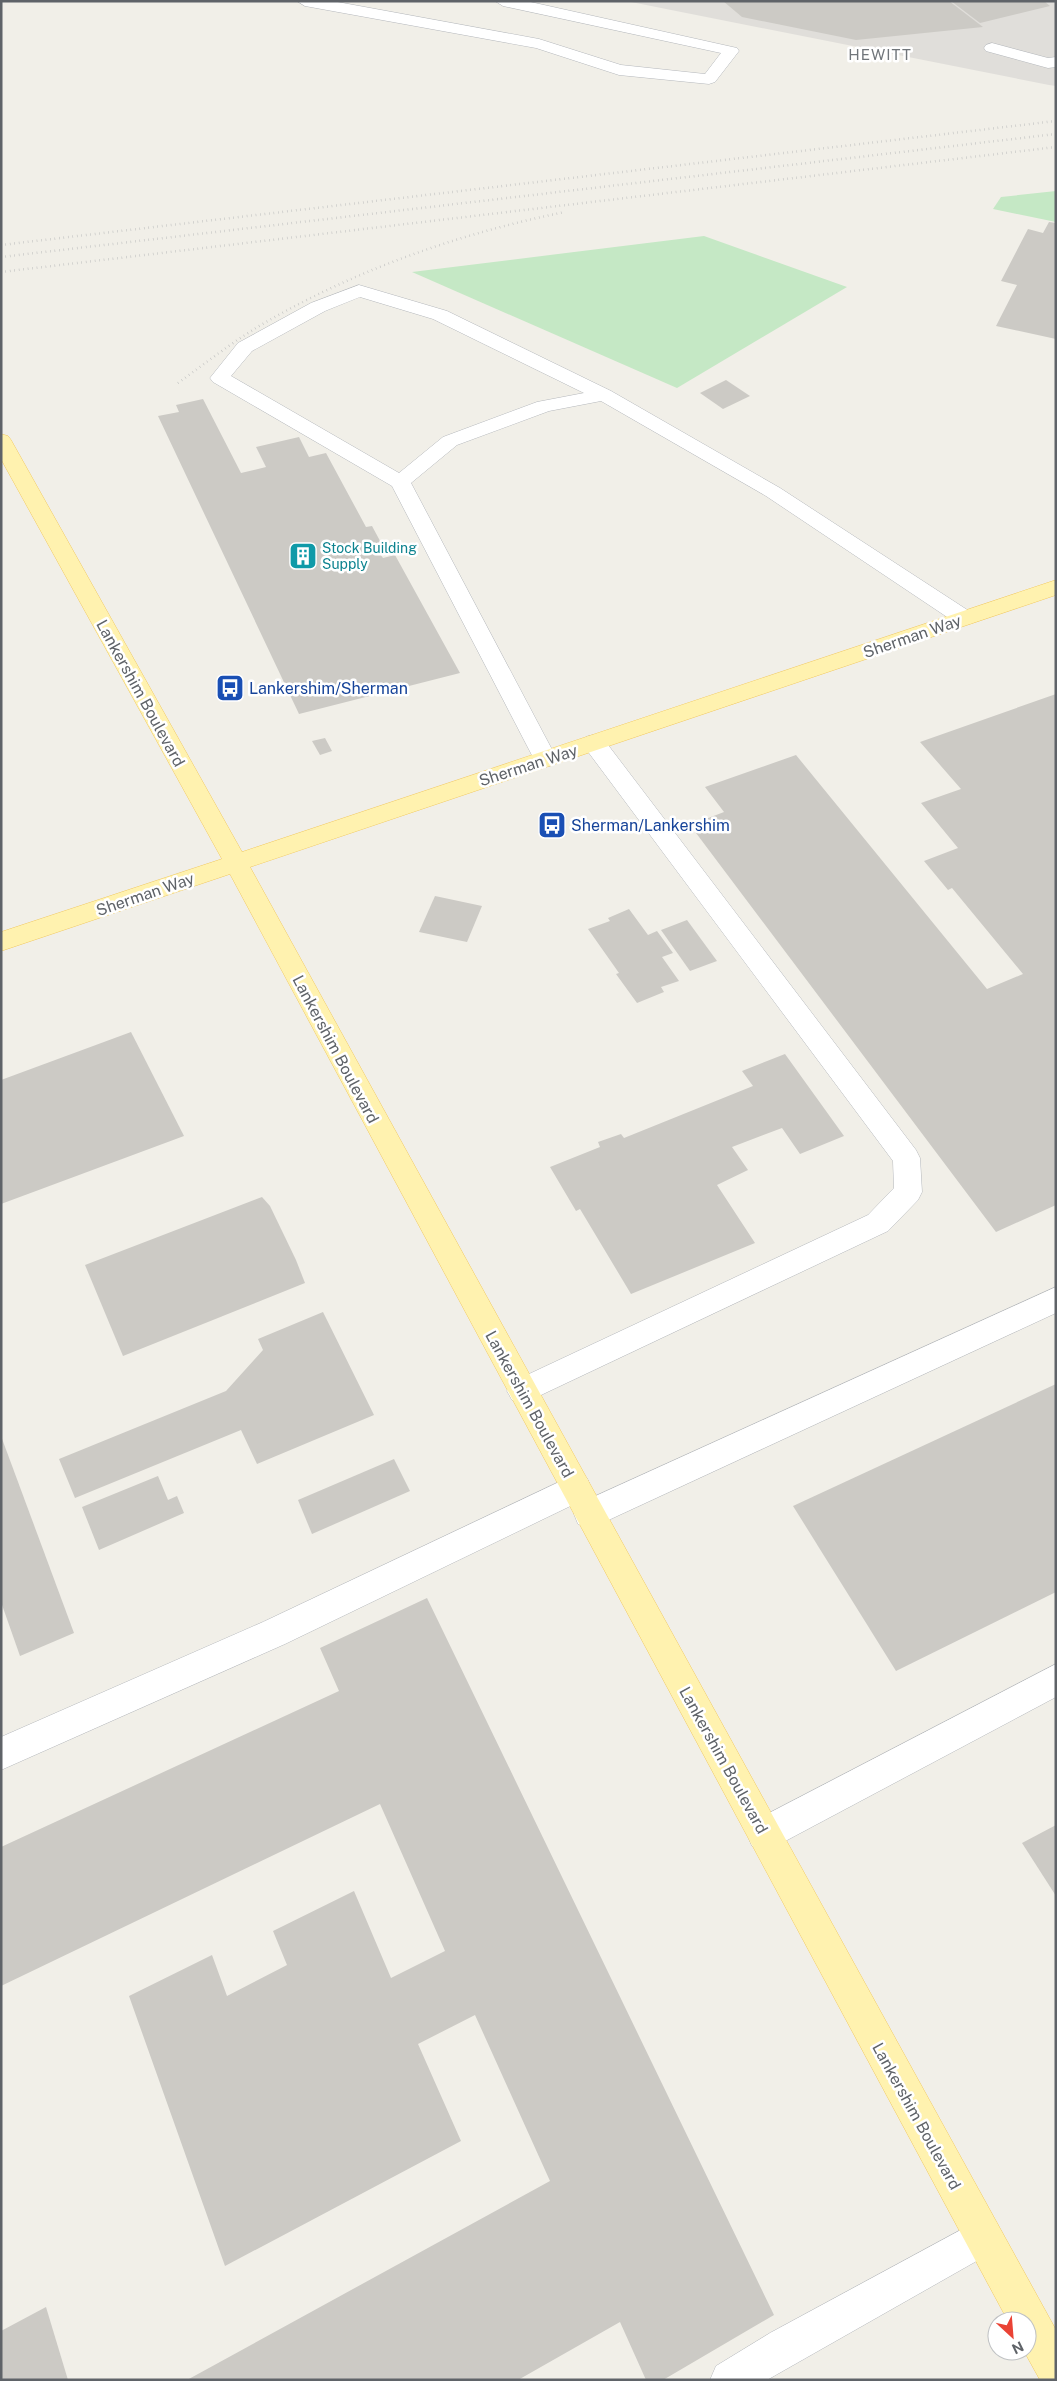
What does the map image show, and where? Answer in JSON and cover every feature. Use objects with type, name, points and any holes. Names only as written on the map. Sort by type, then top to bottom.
[{"type":"main road","name":"Lankershim Boulevard","points":[[1,440],[236,863],[1056,2370]]},
{"type":"main road","name":"Sherman Way","points":[[1,942],[1056,587]]},
{"type":"lane","points":[[305,1],[539,44],[619,70],[709,79],[730,51],[669,36],[503,1]]},
{"type":"lane","points":[[992,48],[1048,63],[1056,62]]},
{"type":"lane","points":[[545,759],[400,482],[220,378],[245,347],[318,307],[359,291],[440,315],[604,395],[772,492],[964,618]]},
{"type":"lane","points":[[400,482],[450,441],[544,406],[604,395]]},
{"type":"lane","points":[[522,1391],[878,1223],[908,1192],[906,1158],[594,743]]},
{"type":"lane","points":[[1,1754],[274,1633],[1056,1299]]},
{"type":"lane","points":[[764,1834],[1056,1680]]},
{"type":"lane","points":[[730,2380],[784,2347],[983,2237]]},
{"type":"shaded area","points":[[626,1],[1056,1],[1056,86],[1049,85]]},
{"type":"green space","points":[[1056,191],[1056,222],[993,209],[1001,197]]},
{"type":"green space","points":[[704,236],[847,287],[677,388],[412,272]]},
{"type":"building","points":[[723,1],[949,1],[983,27],[856,40],[742,17]]},
{"type":"building","points":[[951,1],[1044,1],[1050,6],[980,23]]},
{"type":"building","points":[[1049,222],[1056,223],[1056,339],[996,326],[1017,285],[1001,281],[1028,229],[1043,233]]},
{"type":"building","points":[[726,380],[750,396],[723,409],[700,393]]},
{"type":"building","name":"Stock Building Supply","points":[[203,399],[241,473],[266,467],[256,447],[299,437],[309,457],[326,453],[366,527],[372,526],[386,552],[380,554],[383,558],[395,555],[460,673],[299,714],[158,416],[179,412],[176,405]]},
{"type":"building","points":[[1056,694],[1056,1205],[996,1232],[690,825],[724,812],[705,787],[796,755],[987,989],[1023,974],[952,888],[948,890],[924,861],[958,848],[921,803],[961,789],[920,742]]},
{"type":"building","points":[[325,738],[332,751],[320,755],[312,741]]},
{"type":"building","points":[[435,896],[482,906],[467,942],[419,932]]},
{"type":"building","points":[[629,909],[648,935],[657,931],[673,953],[662,957],[679,981],[661,987],[664,992],[637,1003],[616,974],[619,973],[588,929],[610,921],[608,918]]},
{"type":"building","points":[[687,920],[717,961],[690,971],[661,930]]},
{"type":"building","points":[[131,1032],[184,1136],[1,1204],[1,1080]]},
{"type":"building","points":[[785,1054],[844,1136],[800,1154],[782,1128],[732,1147],[748,1170],[717,1185],[755,1243],[631,1294],[580,1209],[576,1211],[550,1167],[600,1147],[598,1142],[621,1134],[624,1138],[753,1086],[742,1071]]},
{"type":"building","points":[[262,1197],[270,1206],[305,1283],[123,1356],[85,1265]]},
{"type":"building","points":[[323,1312],[374,1415],[257,1464],[241,1430],[75,1498],[59,1459],[226,1391],[263,1350],[258,1339]]},
{"type":"building","points":[[1056,1384],[1056,1592],[896,1671],[793,1506]]},
{"type":"building","points":[[1,1436],[74,1633],[20,1656],[1,1602]]},
{"type":"building","points":[[394,1459],[410,1491],[312,1534],[298,1500]]},
{"type":"building","points":[[158,1476],[168,1500],[177,1496],[184,1513],[99,1550],[82,1507]]},
{"type":"building","points":[[427,1598],[774,2315],[663,2380],[646,2380],[620,2322],[518,2380],[187,2380],[550,2181],[475,2015],[418,2044],[461,2141],[225,2266],[129,1996],[212,1955],[227,1996],[287,1965],[273,1931],[354,1891],[391,1978],[445,1951],[380,1804],[1,1986],[1,1847],[339,1691],[320,1648]]},
{"type":"building","points":[[1056,1825],[1056,1896],[1022,1843]]},
{"type":"building","points":[[46,2307],[68,2380],[1,2380],[1,2331]]},
{"type":"railway","points":[[1,245],[1056,121]]},
{"type":"railway","points":[[1,257],[1056,134]]},
{"type":"railway","points":[[1,272],[1056,147]]},
{"type":"railway","points":[[178,383],[221,351],[266,322],[337,285],[374,269],[449,242],[565,212]]},
{"type":"place","name":"Stock Building Supply","points":[[303,556]]},
{"type":"place","name":"Lankershim/Sherman","points":[[230,688]]},
{"type":"place","name":"Sherman/Lankershim","points":[[552,825]]},
{"type":"district","name":"HEWITT","points":[[880,55]]}]
